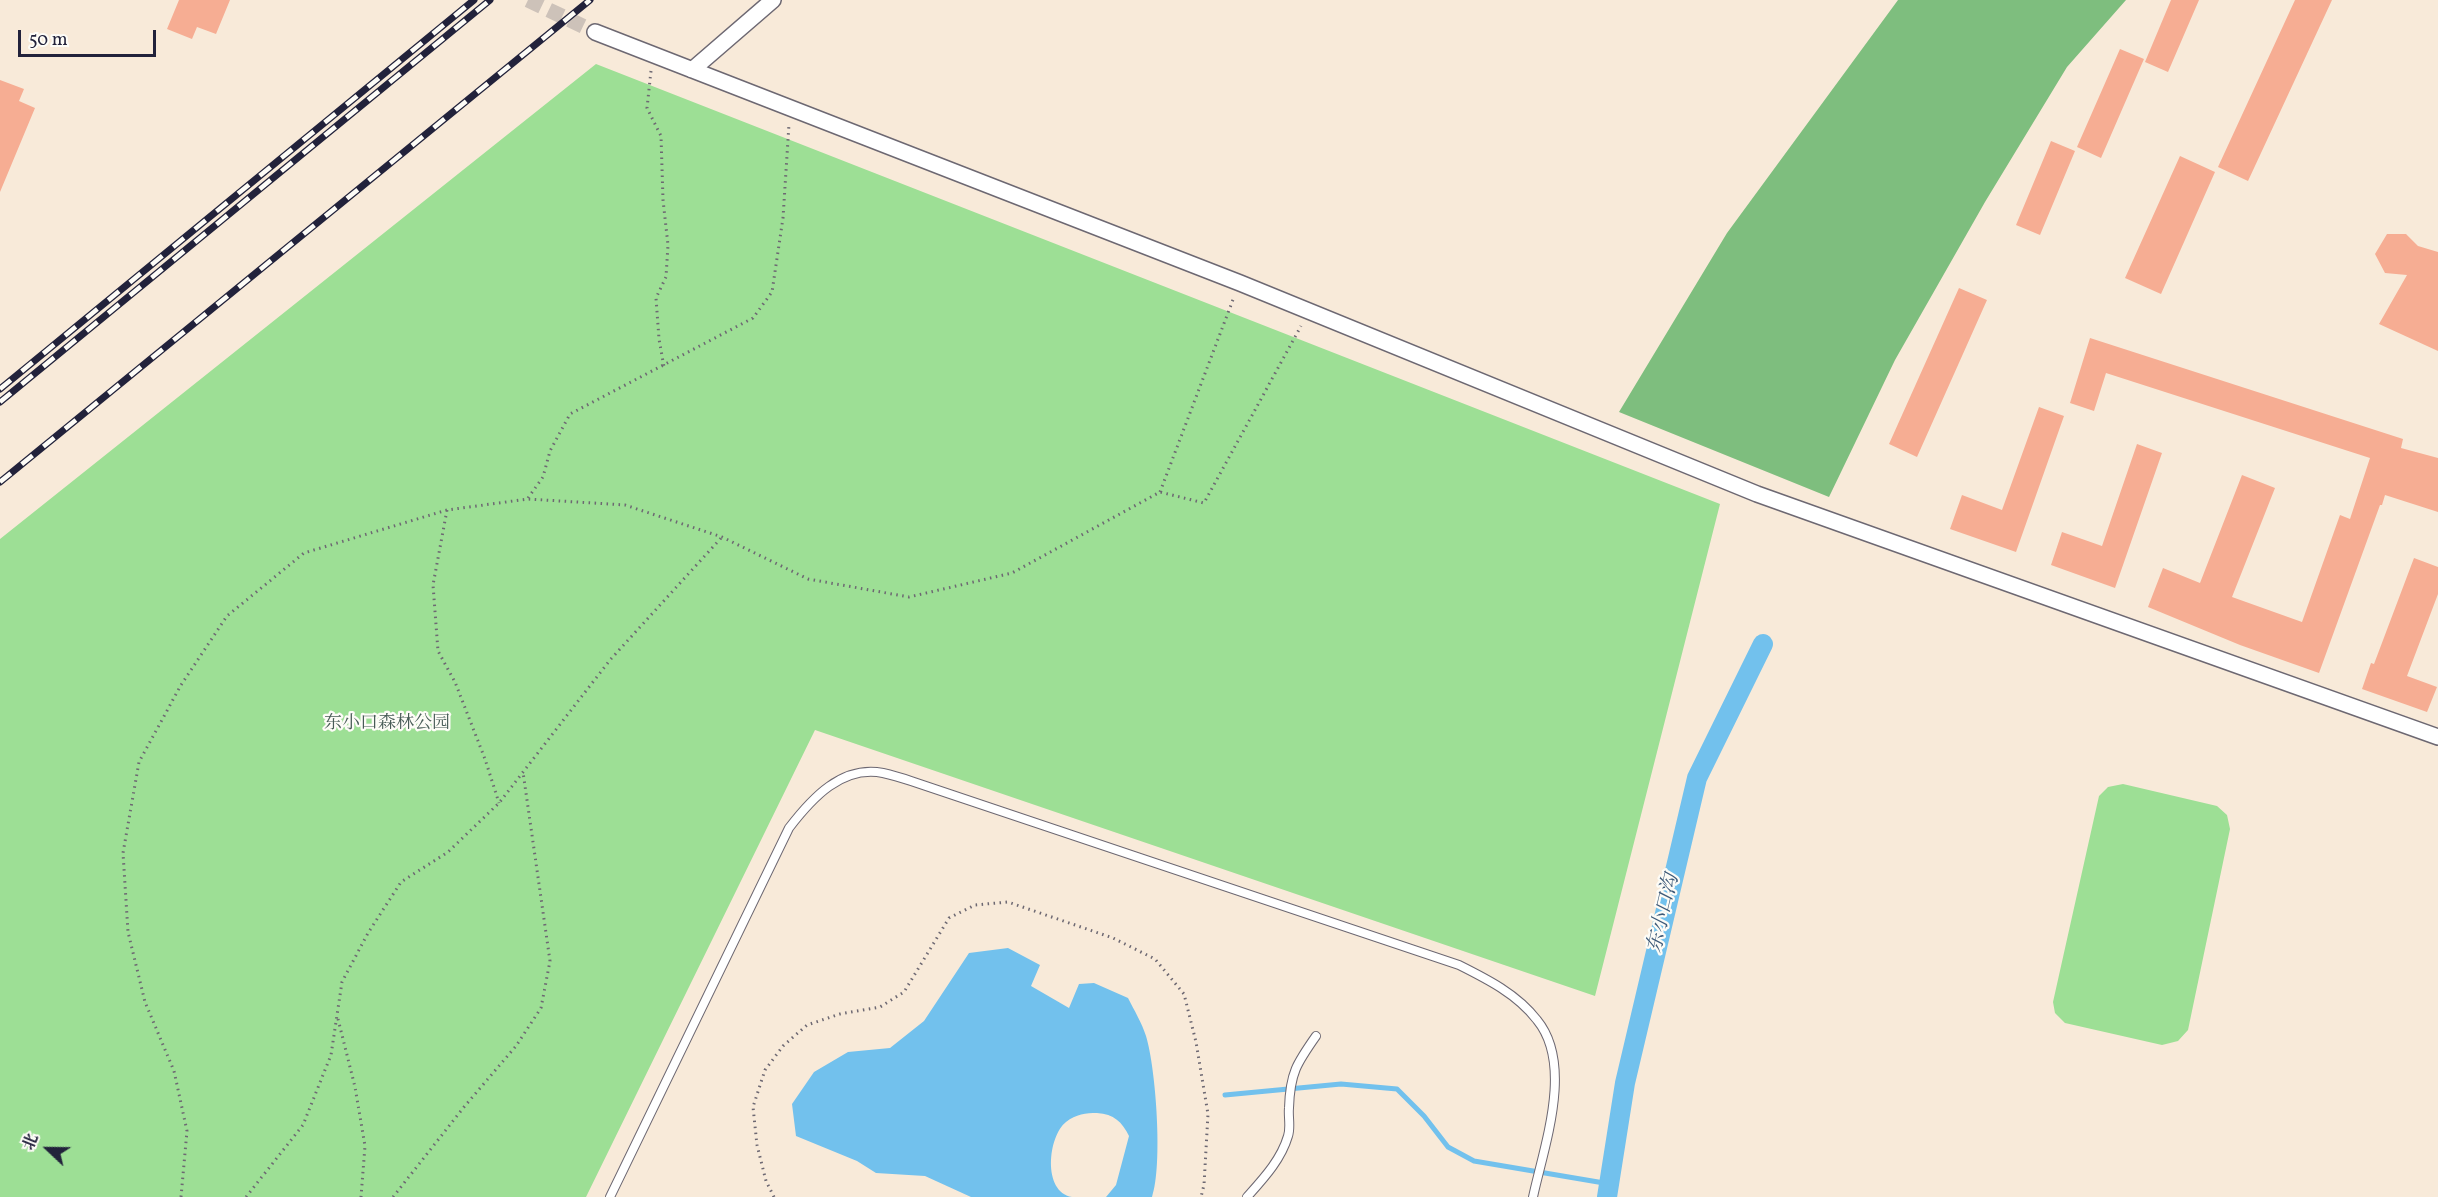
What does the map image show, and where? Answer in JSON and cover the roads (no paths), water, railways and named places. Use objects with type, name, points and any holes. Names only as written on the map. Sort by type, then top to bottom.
[{"type":"street","points":[[692,70],[773,0]]},
{"type":"street","points":[[595,32],[1240,283],[1757,494],[2438,737]]},
{"type":"lane","points":[[610,1197],[789,828],[808,804],[831,784],[856,772],[882,772],[1459,965],[1490,981],[1514,997],[1539,1021],[1552,1050],[1556,1087],[1533,1197]]},
{"type":"lane","points":[[1247,1197],[1265,1177],[1281,1153],[1289,1134],[1290,1082],[1298,1062],[1316,1036]]},
{"type":"water","points":[[1008,948],[1040,965],[1031,986],[1069,1008],[1079,984],[1094,983],[1128,998],[1146,1036],[1153,1071],[1158,1141],[1152,1197],[1106,1197],[1116,1185],[1129,1136],[1117,1120],[1103,1114],[1085,1114],[1074,1117],[1066,1122],[1055,1139],[1051,1163],[1052,1175],[1062,1193],[1072,1197],[971,1197],[925,1176],[876,1173],[857,1161],[796,1136],[792,1104],[814,1072],[848,1052],[890,1048],[924,1021],[969,953]]},
{"type":"waterway","name":"东小口沟","points":[[1607,1197],[1625,1083],[1697,778],[1763,644]]},
{"type":"waterway","points":[[1225,1095],[1341,1084],[1397,1089],[1424,1116],[1448,1147],[1474,1161],[1610,1184]]},
{"type":"tunnel","points":[[528,0],[595,32]]},
{"type":"railway","points":[[0,389],[474,0]]},
{"type":"railway","points":[[0,402],[490,0]]},
{"type":"railway","points":[[0,482],[590,0]]},
{"type":"park label","name":"东小口森林公园","points":[[387,725]]}]
